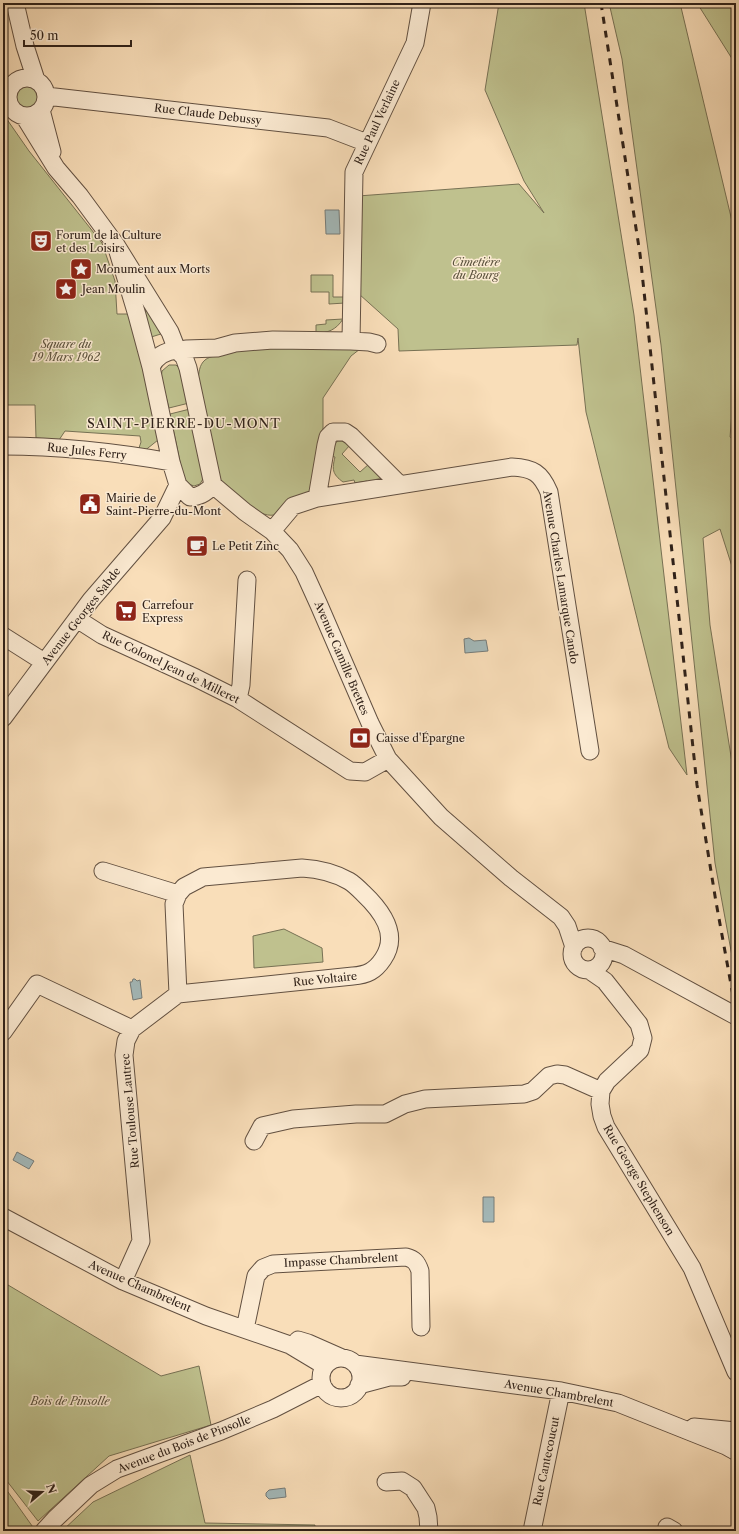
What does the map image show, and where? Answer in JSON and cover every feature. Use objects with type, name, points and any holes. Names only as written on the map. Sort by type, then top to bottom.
[{"type":"street","points":[[15,3],[28,80]]},
{"type":"street","name":"Rue Paul Verlaine","points":[[351,341],[354,172],[415,43],[422,3]]},
{"type":"street","points":[[28,80],[11,87],[6,92],[13,110],[24,116],[56,168],[80,196],[116,245],[170,332],[178,351],[184,357],[188,368],[212,485],[208,491],[195,496],[162,518]]},
{"type":"street","points":[[28,80],[45,89],[44,103],[56,168]]},
{"type":"street","points":[[24,116],[36,114],[44,103]]},
{"type":"street","name":"Rue Claude Debussy","points":[[44,103],[328,128],[367,143]]},
{"type":"street","points":[[116,245],[151,367],[171,462],[178,485],[195,496]]},
{"type":"street","points":[[151,367],[154,360],[170,350],[178,351],[217,348],[235,343],[273,340],[351,341],[377,344]]},
{"type":"street","points":[[188,368],[202,356],[217,348]]},
{"type":"street","points":[[317,498],[326,445],[328,437],[333,432],[345,432],[351,436],[400,485]]},
{"type":"street","name":"Rue Jules Ferry","points":[[3,446],[48,446],[171,462]]},
{"type":"street","name":"Avenue Charles Lamarque Cando","points":[[272,531],[293,506],[317,498],[512,467],[525,468],[538,474],[545,482],[549,492],[590,751]]},
{"type":"street","points":[[162,518],[178,485]]},
{"type":"street","name":"Avenue Camille Brettes","points":[[212,485],[237,506],[272,531],[290,550],[304,572],[332,633],[370,723],[388,758],[441,817],[511,878],[561,917],[579,943]]},
{"type":"street","name":"Avenue Camille Brettes","points":[[195,496],[237,506]]},
{"type":"street","name":"Avenue Georges Sabde","points":[[3,718],[96,594],[162,518]]},
{"type":"street","points":[[238,699],[241,685],[247,580]]},
{"type":"street","name":"Rue Colonel Jean de Milleret","points":[[77,619],[102,634],[238,699],[350,772],[365,772],[388,758]]},
{"type":"street","points":[[3,636],[44,662]]},
{"type":"street","name":"Rue Voltaire","points":[[178,894],[184,887],[203,877],[302,868],[319,869],[350,881],[378,907],[390,934],[389,948],[384,957],[376,968],[363,975],[178,994]]},
{"type":"street","points":[[3,1032],[37,984],[132,1029],[178,994],[174,904],[178,894],[103,871]]},
{"type":"street","points":[[254,1141],[262,1126],[293,1119],[356,1114],[385,1114],[405,1104],[425,1099],[524,1094],[533,1090],[549,1076],[557,1074],[565,1075],[601,1091],[607,1081],[640,1050],[643,1038],[639,1024],[604,981],[602,959],[593,940],[579,943],[572,956],[576,965],[584,970],[602,959],[624,955],[736,1016]]},
{"type":"street","name":"Rue Toulouse Lautrec","points":[[123,1281],[141,1241],[124,1055],[126,1041],[132,1029]]},
{"type":"street","name":"Rue George Stephenson","points":[[601,1091],[600,1104],[606,1127],[692,1268],[736,1372]]},
{"type":"street","name":"Avenue Chambrelent","points":[[3,1218],[123,1281],[206,1316],[290,1345],[324,1366]]},
{"type":"street","name":"Impasse Chambrelent","points":[[252,1332],[256,1276],[263,1268],[274,1264],[406,1257],[413,1259],[420,1271],[421,1327]]},
{"type":"street","name":"Avenue Chambrelent","points":[[252,1332],[278,1334],[308,1343],[349,1361],[561,1391],[618,1403],[726,1446],[736,1448]]},
{"type":"street","points":[[335,1358],[349,1361],[360,1374],[359,1385],[356,1391],[345,1397],[327,1390],[322,1372],[324,1366],[335,1358]]},
{"type":"street","name":"Avenue Chambrelent","points":[[359,1385],[389,1377],[467,1378]]},
{"type":"street","name":"Avenue du Bois de Pinsolle","points":[[44,1531],[55,1518],[91,1486],[117,1469],[327,1390]]},
{"type":"street","name":"Rue Cantecoucut","points":[[532,1531],[561,1391]]},
{"type":"street","name":"Avenue Chambrelent","points":[[670,1424],[736,1431]]},
{"type":"street","points":[[386,1482],[402,1481],[413,1488],[426,1508],[429,1531]]},
{"type":"green space","name":"Cimetière du Bourg","points":[[499,3],[584,3],[634,315],[687,775],[669,748],[586,412],[578,338],[577,345],[399,351],[398,329],[359,294],[358,196],[519,184],[544,213],[524,181],[485,90]]},
{"type":"green space","points":[[609,3],[680,3],[736,238],[736,364],[730,437],[736,440],[736,579],[720,529],[703,538],[710,625],[734,775],[736,779],[736,978],[715,863],[661,345],[622,59]]},
{"type":"green space","points":[[697,3],[736,3],[736,65]]},
{"type":"green space","points":[[27,84],[36,88],[40,97],[36,106],[27,110],[18,106],[14,97],[18,88]]},
{"type":"green space","name":"Square du 19 Mars 1962","points":[[3,115],[29,151],[102,243],[115,281],[117,314],[132,314],[158,440],[143,452],[138,451],[141,442],[140,436],[65,431],[59,440],[36,438],[35,405],[7,405],[3,341]]},
{"type":"green space","points":[[311,275],[333,275],[333,297],[345,297],[345,303],[329,304],[329,292],[311,292]]},
{"type":"green space","points":[[138,289],[164,333],[148,338]]},
{"type":"green space","points":[[343,319],[338,326],[331,330],[316,333],[316,325],[326,324],[326,320]]},
{"type":"green space","points":[[276,346],[360,349],[351,356],[323,398],[323,428],[314,490],[278,514],[268,515],[261,513],[246,504],[221,484],[198,380],[202,364],[210,357],[250,349]]},
{"type":"green space","points":[[169,365],[176,365],[183,372],[189,403],[169,408],[161,378],[162,371]]},
{"type":"green space","points":[[190,409],[204,477],[200,484],[194,486],[186,483],[183,476],[170,414]]},
{"type":"green space","points":[[338,441],[346,441],[350,445],[342,454],[360,472],[369,464],[379,474],[381,479],[377,483],[368,485],[367,481],[355,483],[354,480],[343,482],[339,479],[334,471],[333,465],[335,457],[330,456],[331,446]]},
{"type":"green space","points":[[284,929],[322,948],[323,962],[254,968],[253,936]]},
{"type":"green space","name":"Bois de Pinsolle","points":[[3,1282],[161,1376],[199,1366],[211,1425],[109,1456],[38,1521],[3,1476]]},
{"type":"green space","points":[[190,1455],[205,1523],[315,1525],[314,1531],[62,1531],[93,1502]]},
{"type":"green space","points":[[3,1485],[35,1530],[34,1531],[3,1531]]},
{"type":"shaded area","points":[[325,210],[339,210],[340,234],[326,234]]},
{"type":"shaded area","points":[[469,638],[474,641],[486,640],[488,651],[465,653],[464,639]]},
{"type":"shaded area","points":[[133,979],[137,981],[140,980],[142,998],[133,1000],[130,982],[132,982]]},
{"type":"shaded area","points":[[17,1152],[34,1161],[29,1169],[13,1160]]},
{"type":"shaded area","points":[[483,1197],[494,1197],[494,1222],[483,1222]]},
{"type":"shaded area","points":[[285,1488],[286,1497],[269,1499],[266,1496],[266,1493],[269,1490]]},
{"type":"railway","points":[[601,3],[640,254],[697,785],[736,1012]]},
{"type":"place","name":"Forum de la Culture et des Loisirs","points":[[41,241]]},
{"type":"place","name":"Monument aux Morts","points":[[81,269]]},
{"type":"place","name":"Jean Moulin","points":[[66,289]]},
{"type":"place","name":"Mairie de Saint-Pierre-du-Mont","points":[[90,504]]},
{"type":"place","name":"Le Petit Zinc","points":[[197,546]]},
{"type":"place","name":"Carrefour Express","points":[[126,611]]},
{"type":"place","name":"Caisse d'Épargne","points":[[360,738]]},
{"type":"district","name":"SAINT-PIERRE-DU-MONT","points":[[184,423]]}]
